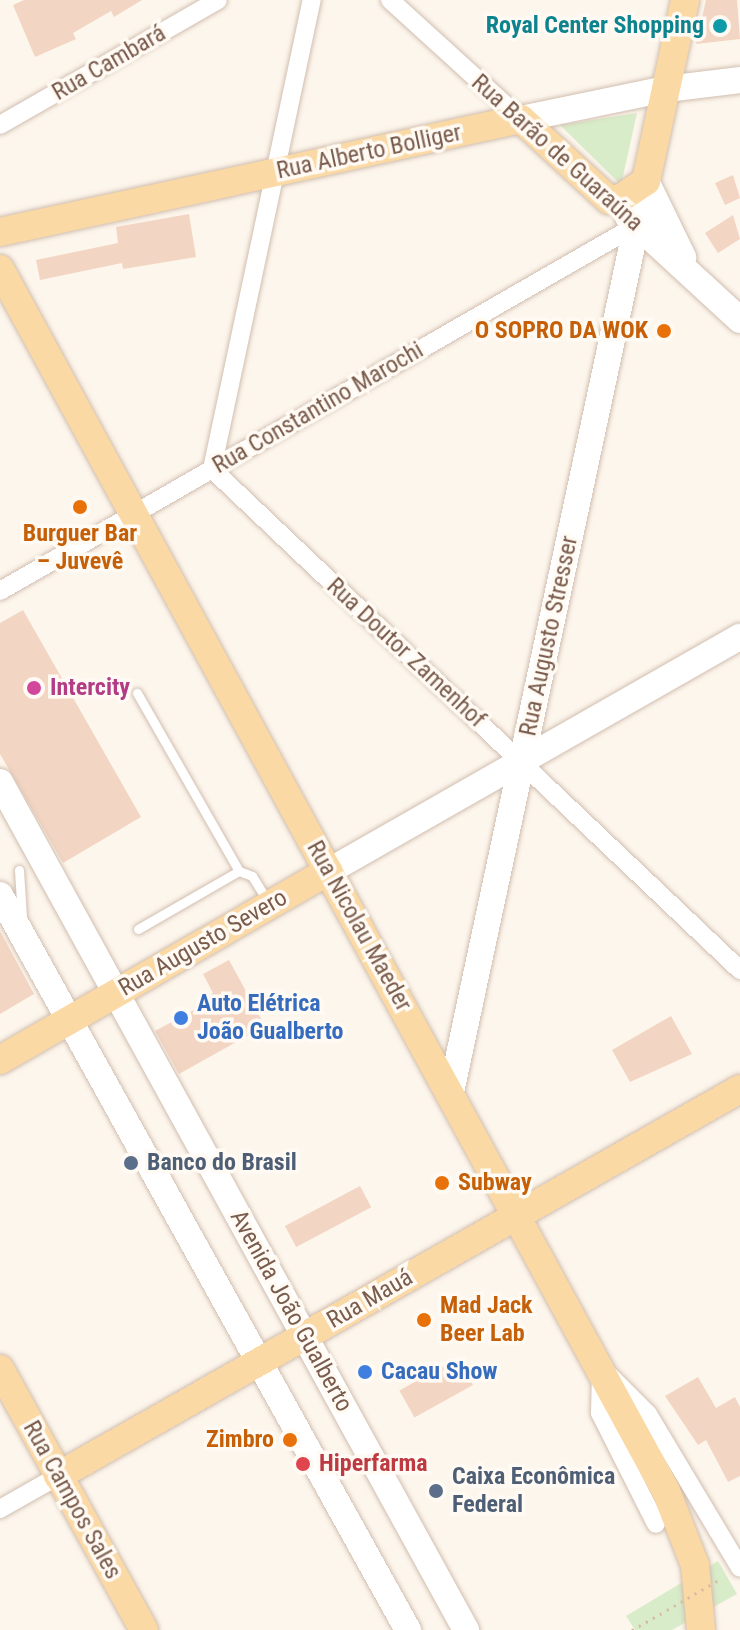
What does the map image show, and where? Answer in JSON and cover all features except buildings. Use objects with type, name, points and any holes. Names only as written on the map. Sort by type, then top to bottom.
[{"type":"main road","name":"Rua Augusto Stresser","points":[[646,181],[685,0]]},
{"type":"main road","name":"Rua Alberto Bolliger","points":[[0,232],[521,119]]},
{"type":"main road","name":"Rua Barão de Guaraúna","points":[[521,119],[609,200]]},
{"type":"main road","points":[[609,200],[629,195],[646,181]]},
{"type":"main road","name":"Rua Nicolau Maeder","points":[[0,269],[602,1369],[678,1519],[708,1586],[701,1630]]},
{"type":"main road","name":"Rua Augusto Severo","points":[[0,1060],[329,871]]},
{"type":"main road","name":"Rua Mauá","points":[[58,1476],[740,1089]]},
{"type":"main road","name":"Rua Campos Sales","points":[[0,1369],[144,1630]]},
{"type":"street","name":"Rua Cambará","points":[[0,125],[218,0]]},
{"type":"street","points":[[212,469],[312,0]]},
{"type":"street","name":"Rua Barão de Guaraúna","points":[[390,0],[521,119]]},
{"type":"street","name":"Rua Alberto Bolliger","points":[[521,119],[666,89],[740,80]]},
{"type":"street","points":[[546,142],[552,123],[572,108]]},
{"type":"street","name":"Rua Barão de Guaraúna","points":[[646,181],[675,244],[732,312]]},
{"type":"street","name":"Rua Augusto Stresser","points":[[451,1092],[646,181]]},
{"type":"street","name":"Rua Barão de Guaraúna","points":[[609,200],[732,312]]},
{"type":"street","name":"Rua Constantino Marochi","points":[[0,591],[637,225]]},
{"type":"street","name":"Rua Doutor Zamenhof","points":[[212,469],[740,970]]},
{"type":"street","name":"Rua Augusto Severo","points":[[329,871],[740,637]]},
{"type":"street","name":"Avenida João Gualberto","points":[[0,782],[466,1630]]},
{"type":"street","points":[[0,895],[257,1363],[408,1630]]},
{"type":"street","points":[[602,1369],[600,1413],[656,1524]]},
{"type":"street","points":[[602,1369],[634,1394],[648,1414],[738,1569]]},
{"type":"street","name":"Rua Mauá","points":[[0,1509],[58,1476]]},
{"type":"lane","points":[[137,693],[239,871],[252,876],[270,905]]},
{"type":"lane","points":[[19,870],[24,938]]},
{"type":"lane","points":[[138,929],[239,871]]},
{"type":"path","points":[[632,1630],[708,1586]]},
{"type":"green space","points":[[637,113],[621,185],[560,125]]},
{"type":"green space","points":[[718,1561],[737,1594],[672,1630],[635,1630],[626,1616]]},
{"type":"place","name":"Royal Center Shopping","points":[[720,26]]},
{"type":"place","name":"O SOPRO DA WOK","points":[[664,331]]},
{"type":"place","name":"Burguer Bar – Juvevê","points":[[80,507]]},
{"type":"place","name":"Intercity","points":[[34,688]]},
{"type":"place","name":"Auto Elétrica João Gualberto","points":[[181,1018]]},
{"type":"place","name":"Banco do Brasil","points":[[131,1163]]},
{"type":"place","name":"Subway","points":[[442,1183]]},
{"type":"place","name":"Mad Jack Beer Lab","points":[[424,1320]]},
{"type":"place","name":"Cacau Show","points":[[365,1372]]},
{"type":"place","name":"Zimbro","points":[[290,1440]]},
{"type":"place","name":"Hiperfarma","points":[[303,1464]]},
{"type":"place","name":"Caixa Econômica Federal","points":[[436,1491]]}]
